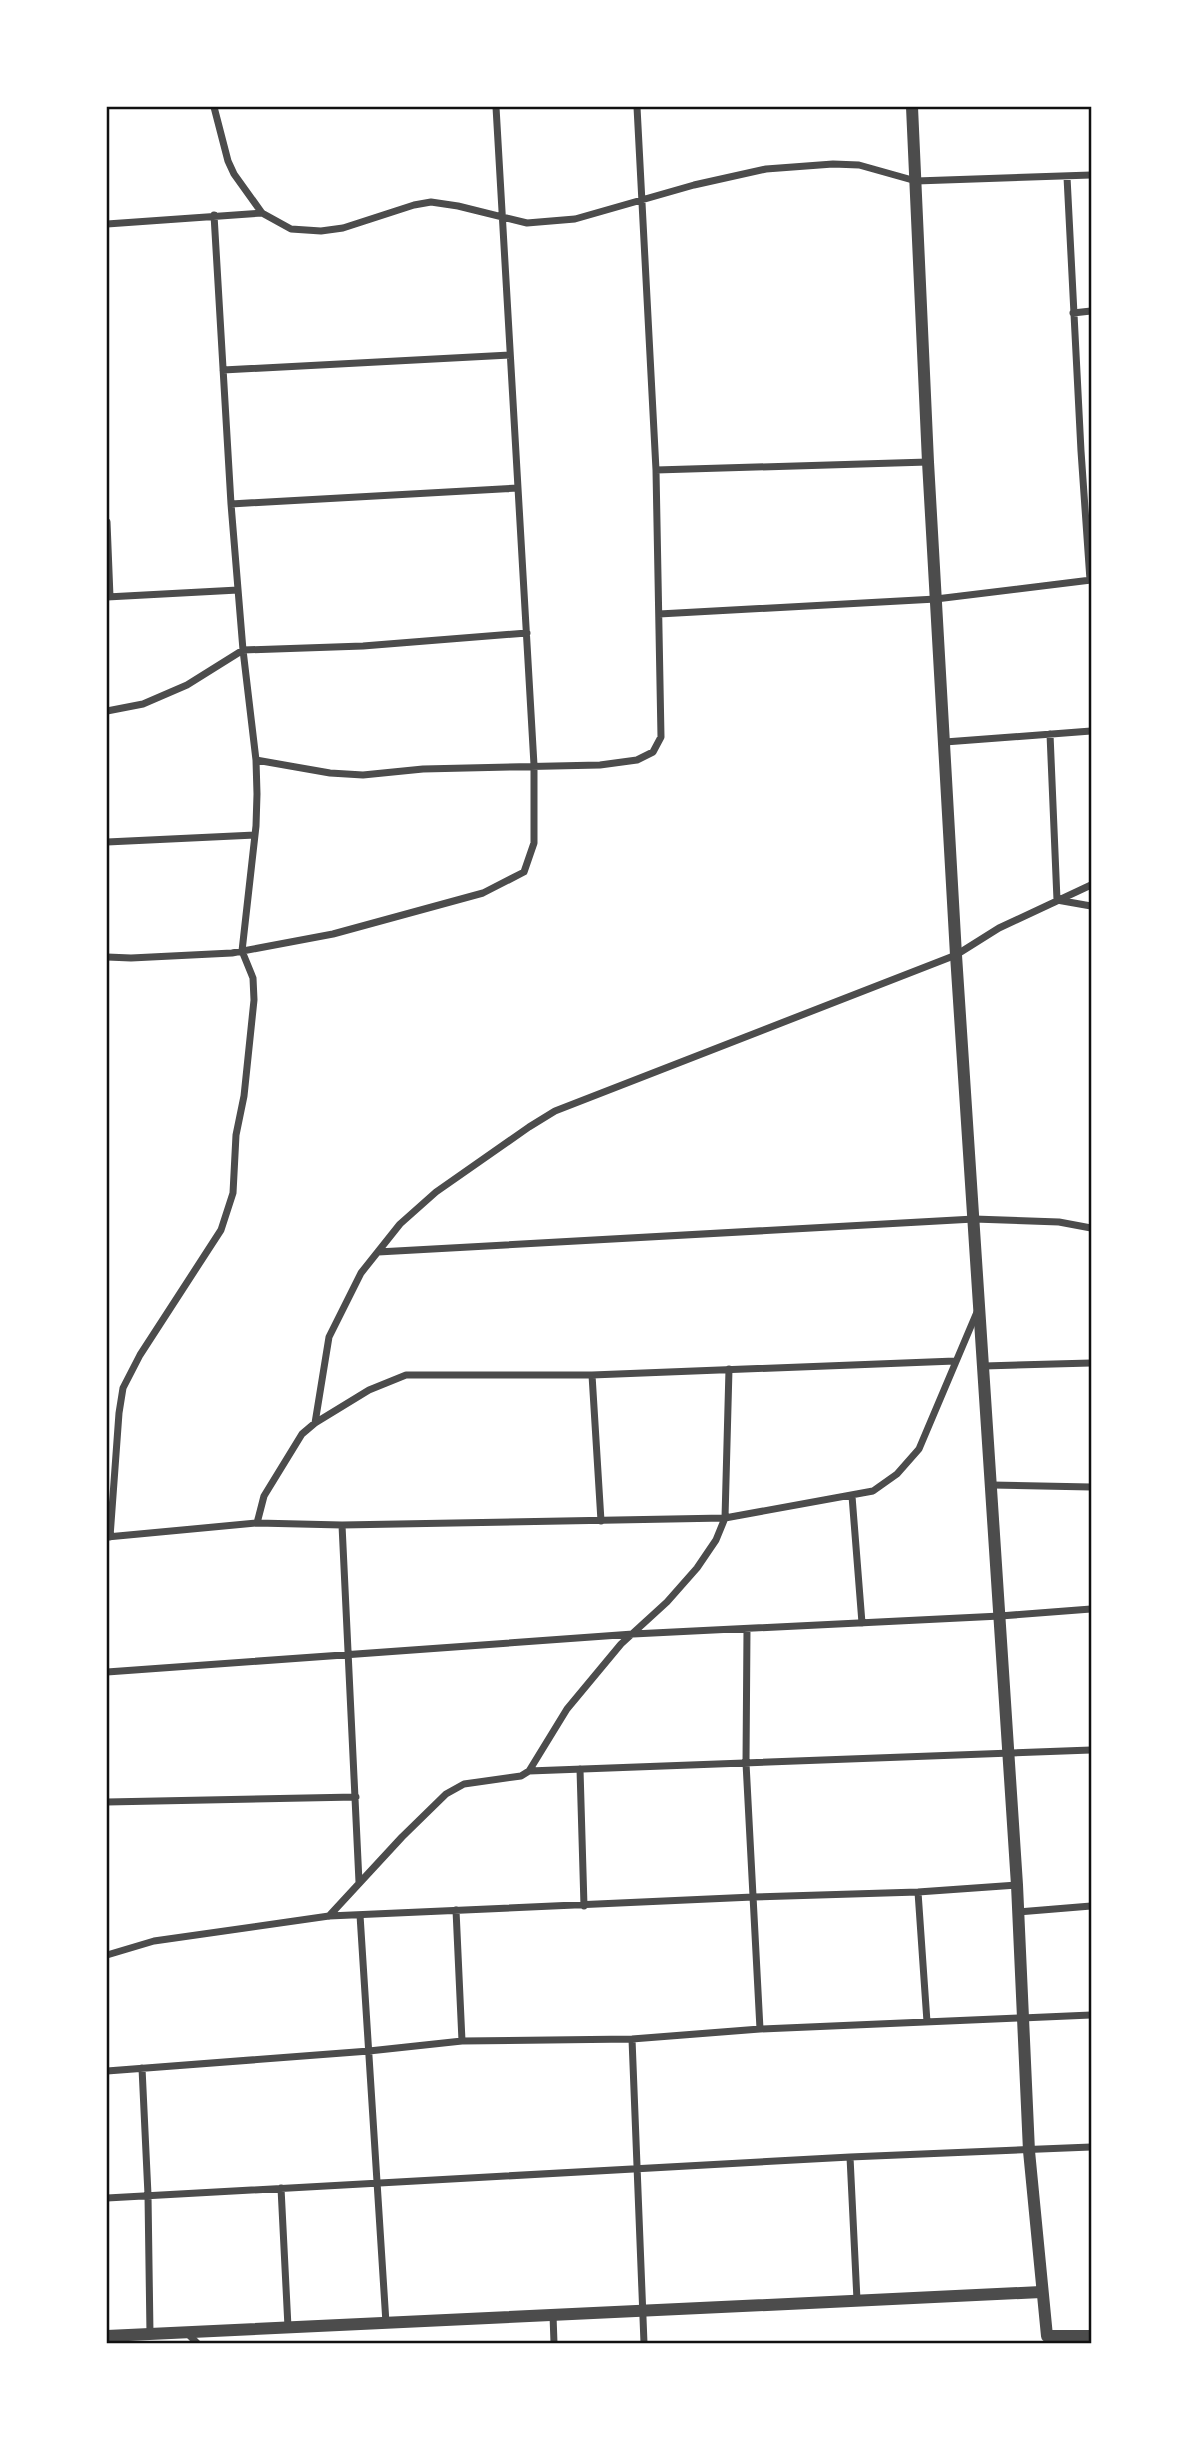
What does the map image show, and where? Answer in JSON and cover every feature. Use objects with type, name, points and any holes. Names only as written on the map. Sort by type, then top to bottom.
[{"type":"street","points":[[214,107],[234,174],[261,213],[291,229],[343,229],[414,205],[431,202],[527,223],[575,219],[694,185],[766,169],[833,164],[859,165],[916,181],[1091,175]]},
{"type":"street","points":[[107,957],[243,951],[333,934],[484,893],[524,872],[534,843],[534,765],[496,107]]},
{"type":"street","points":[[256,760],[331,773],[363,775],[423,768],[600,765],[637,760],[653,752],[661,737],[656,470],[637,107]]},
{"type":"street","points":[[912,107],[928,462],[956,955],[1017,1885],[1029,2151],[1047,2340],[1091,2336]]},
{"type":"street","points":[[659,614],[936,599],[1091,580],[1081,451],[1067,177]]},
{"type":"street","points":[[107,223],[261,213]]},
{"type":"street","points":[[214,215],[231,504],[243,650],[256,760],[255,835],[243,951],[255,990],[244,1096],[236,1135],[233,1193],[221,1230],[140,1355],[123,1388],[108,1537],[257,1523],[342,1525],[726,1518],[873,1491],[897,1474],[919,1449],[980,1305]]},
{"type":"street","points":[[1073,313],[1091,311]]},
{"type":"street","points":[[223,370],[510,355]]},
{"type":"street","points":[[1081,451],[1091,451]]},
{"type":"street","points":[[656,470],[928,462]]},
{"type":"street","points":[[231,504],[518,488]]},
{"type":"street","points":[[107,522],[108,597],[238,590]]},
{"type":"street","points":[[107,711],[143,704],[165,695],[243,650],[363,646],[527,633]]},
{"type":"street","points":[[945,742],[1091,732]]},
{"type":"street","points":[[1050,734],[1057,900]]},
{"type":"street","points":[[107,842],[255,835]]},
{"type":"street","points":[[315,1423],[329,1337],[361,1273],[400,1224],[436,1192],[529,1127],[555,1111],[956,955],[999,928],[1091,885]]},
{"type":"street","points":[[1057,900],[1091,906]]},
{"type":"street","points":[[378,1252],[974,1219],[1059,1222],[1091,1228]]},
{"type":"street","points":[[257,1523],[264,1496],[302,1434],[369,1390],[406,1375],[592,1375],[955,1361]]},
{"type":"street","points":[[984,1366],[1091,1363]]},
{"type":"street","points":[[329,1916],[446,1794],[464,1784],[521,1776],[529,1771],[567,1709],[621,1644],[697,1568],[716,1540],[726,1518],[729,1369]]},
{"type":"street","points":[[592,1375],[601,1521]]},
{"type":"street","points":[[992,1485],[1091,1487]]},
{"type":"street","points":[[852,1496],[862,1623]]},
{"type":"street","points":[[342,1525],[359,1882]]},
{"type":"street","points":[[107,1672],[633,1634],[1091,1609]]},
{"type":"street","points":[[747,1629],[746,1763],[760,2029]]},
{"type":"street","points":[[529,1771],[1091,1750]]},
{"type":"street","points":[[580,1769],[584,1906]]},
{"type":"street","points":[[107,1802],[356,1797]]},
{"type":"street","points":[[107,1955],[154,1941],[329,1916],[918,1892],[1017,1885]]},
{"type":"street","points":[[918,1892],[928,2022]]},
{"type":"street","points":[[1018,1912],[1091,1906]]},
{"type":"street","points":[[456,1910],[462,2041]]},
{"type":"street","points":[[360,1915],[386,2323]]},
{"type":"street","points":[[107,2071],[369,2051],[462,2041],[632,2039],[760,2029],[1091,2015]]},
{"type":"street","points":[[632,2039],[644,2343]]},
{"type":"street","points":[[142,2068],[148,2195],[150,2334]]},
{"type":"street","points":[[107,2198],[636,2168],[1091,2147]]},
{"type":"street","points":[[850,2157],[857,2300]]},
{"type":"street","points":[[281,2188],[288,2327]]},
{"type":"street","points":[[107,2336],[1041,2292]]},
{"type":"street","points":[[553,2315],[554,2343]]},
{"type":"street","points":[[186,2332],[197,2343]]}]
